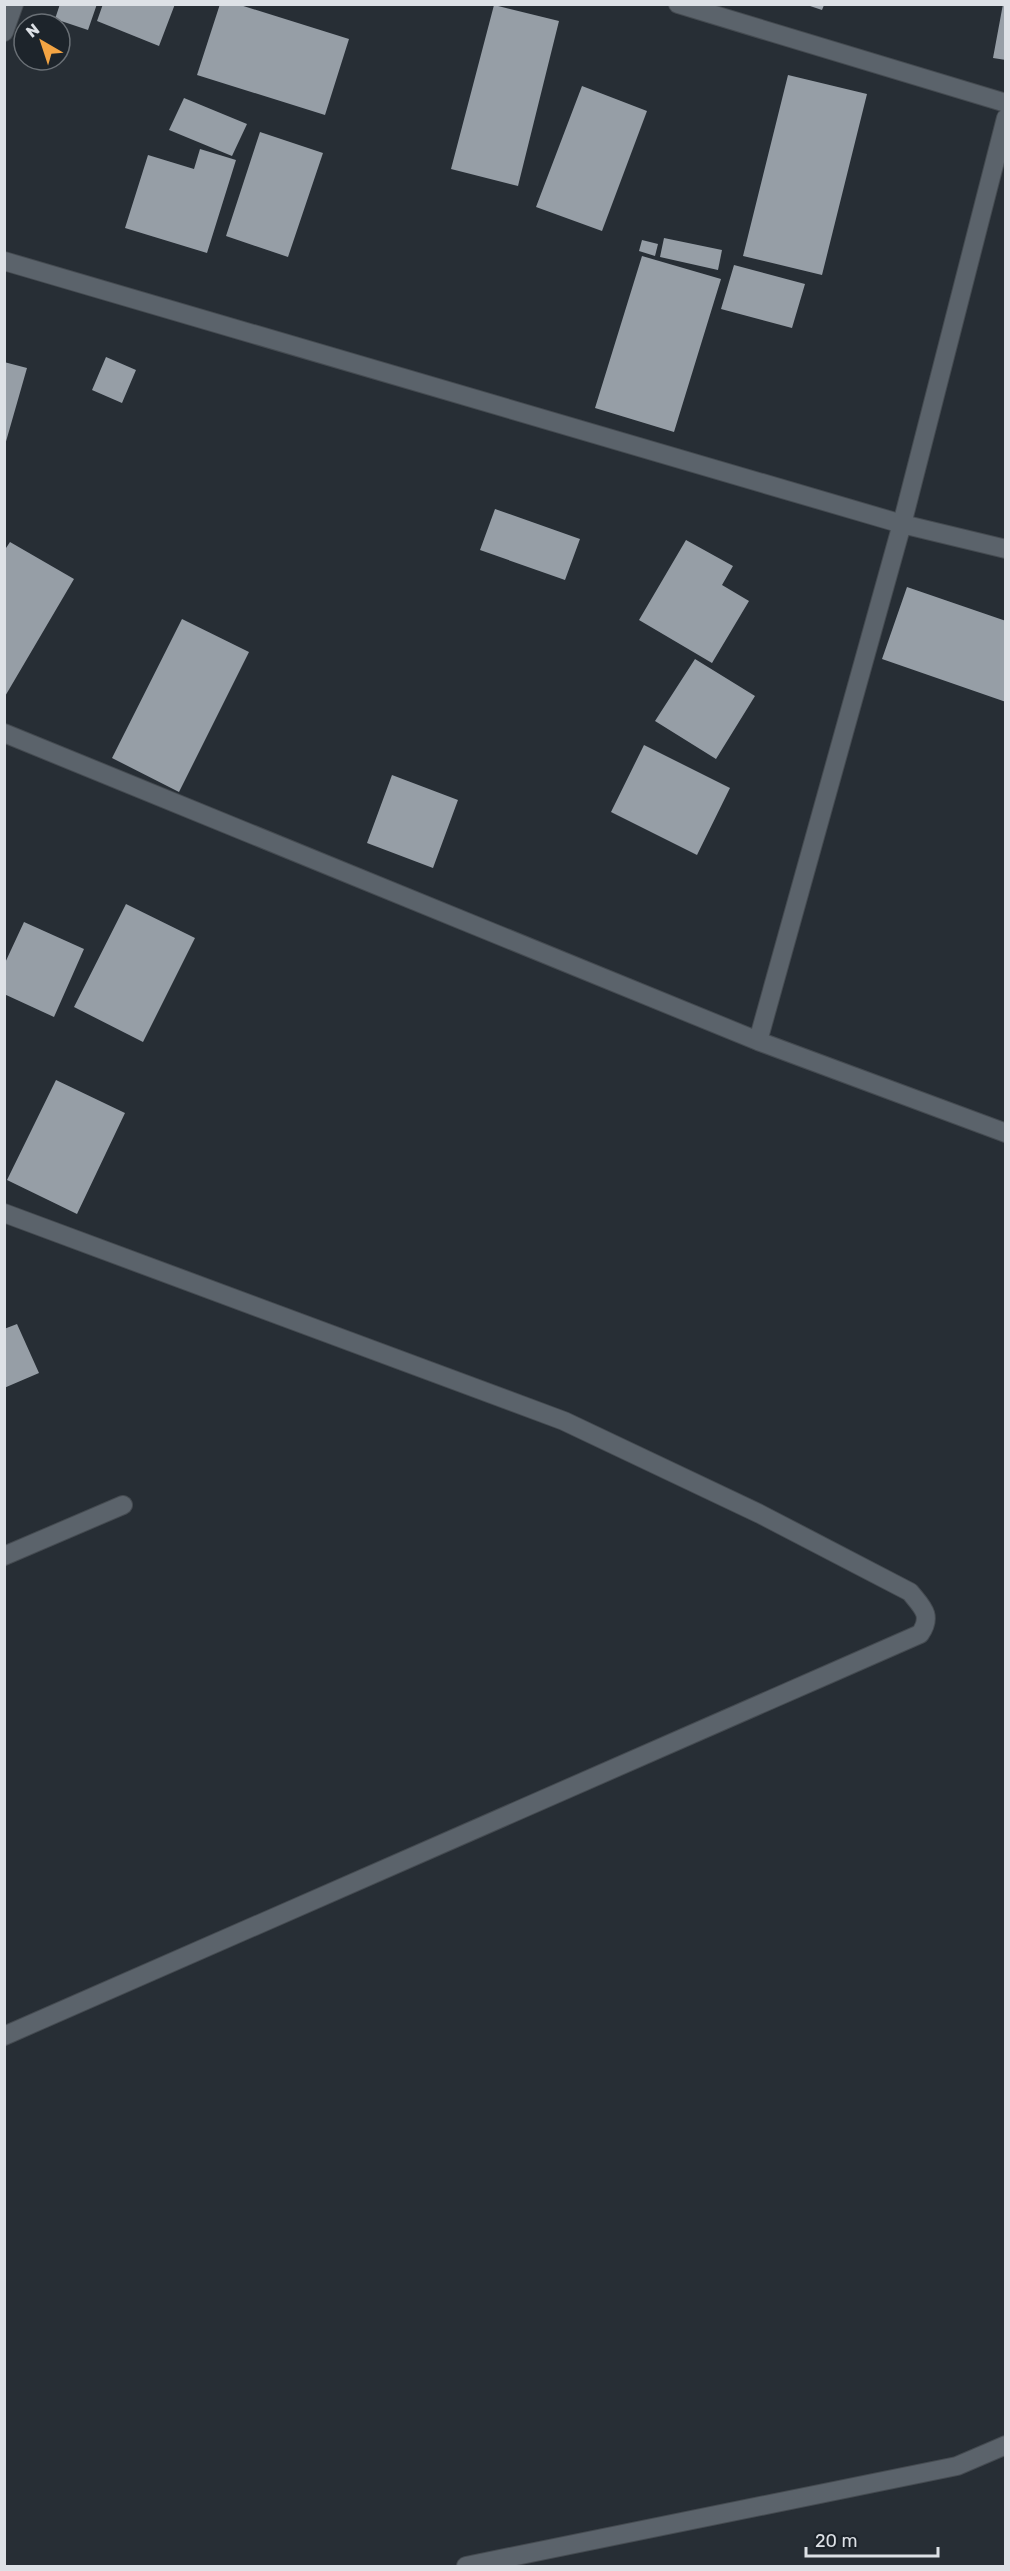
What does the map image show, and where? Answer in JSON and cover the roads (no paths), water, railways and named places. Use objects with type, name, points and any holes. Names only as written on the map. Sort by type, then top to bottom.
[{"type":"street","points":[[4,32],[14,4]]},
{"type":"street","points":[[678,4],[1005,103]]},
{"type":"street","points":[[758,1041],[902,524],[1005,118]]},
{"type":"street","points":[[4,261],[902,524],[1005,549]]},
{"type":"street","points":[[4,733],[758,1041],[1005,1133]]},
{"type":"street","points":[[4,1213],[564,1421],[760,1514],[910,1592],[926,1615],[927,1624],[920,1634],[4,2036]]},
{"type":"street","points":[[4,1556],[123,1505]]},
{"type":"street","points":[[466,2566],[957,2466],[1005,2445]]}]
